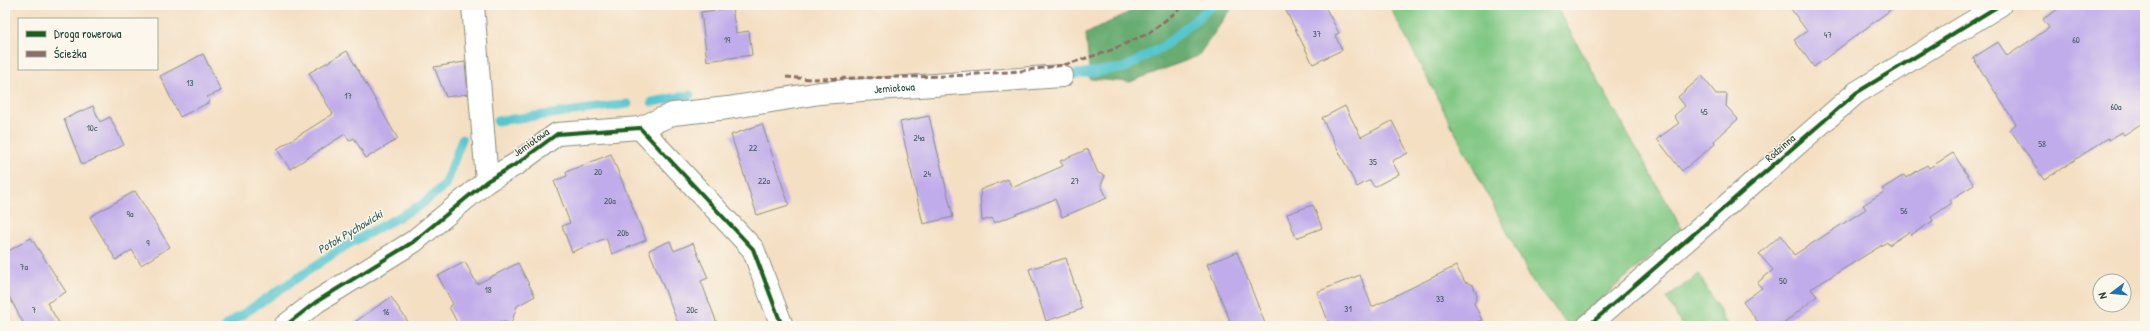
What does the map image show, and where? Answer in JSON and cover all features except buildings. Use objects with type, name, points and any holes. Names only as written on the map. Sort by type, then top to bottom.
[{"type":"street","points":[[473,5],[487,181]]},
{"type":"street","name":"Rodzinna","points":[[1588,326],[1856,93],[2000,5]]},
{"type":"street","name":"Jemiołowa","points":[[285,326],[316,302],[414,242],[487,181],[518,163],[557,134],[640,128],[673,114],[728,108],[820,93],[1062,76]]},
{"type":"street","points":[[640,128],[753,249],[782,326]]},
{"type":"green space","points":[[1143,5],[1234,5],[1198,56],[1130,82],[1090,79],[1086,34]]},
{"type":"green space","points":[[1389,5],[1555,5],[1682,229],[1569,326],[1533,282]]},
{"type":"green space","points":[[1699,274],[1728,326],[1682,326],[1667,298]]},
{"type":"waterway","name":"Potok Pychowicki","points":[[1062,76],[1124,68],[1164,46],[1213,5]]},
{"type":"waterway","points":[[652,102],[690,95]]},
{"type":"waterway","name":"Potok Pychowicki","points":[[497,121],[628,104]]},
{"type":"waterway","name":"Potok Pychowicki","points":[[225,326],[345,246],[421,205],[445,185],[462,139]]},
{"type":"marked path","points":[[786,77],[811,79],[951,76],[1021,71],[1064,65],[1109,51],[1149,33],[1185,5]]},
{"type":"cycle path","points":[[1588,326],[1856,93],[2000,5]]},
{"type":"cycle path","points":[[285,326],[316,302],[413,242],[487,181],[518,163],[557,134],[640,128],[753,249],[782,326]]}]
